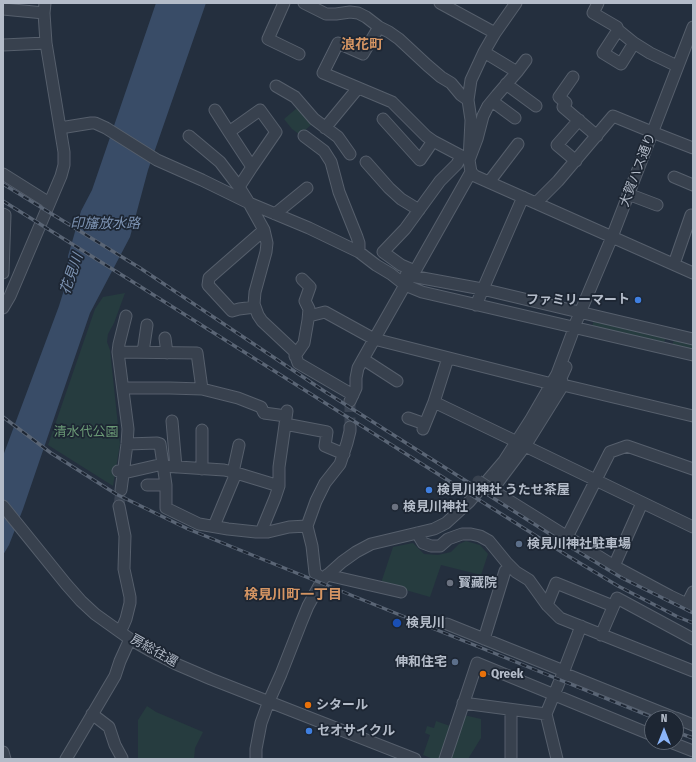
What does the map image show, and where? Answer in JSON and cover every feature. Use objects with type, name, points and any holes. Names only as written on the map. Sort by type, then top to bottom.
[{"type":"street","points":[[284,3],[268,39],[300,54]]},
{"type":"street","points":[[304,3],[325,8],[326,14],[350,12],[358,13],[366,17],[399,39],[441,77],[451,83],[461,95],[468,100]]},
{"type":"street","points":[[440,3],[495,34]]},
{"type":"street","points":[[516,3],[484,52],[471,80],[468,100],[471,120],[465,158],[471,172],[475,176],[693,273]]},
{"type":"street","points":[[598,3],[593,13],[616,27],[634,43],[650,53],[677,66]]},
{"type":"street","points":[[3,9],[44,8],[46,43],[64,152],[64,165],[61,176],[10,296],[3,308]]},
{"type":"street","points":[[379,27],[363,54],[338,43],[323,73],[392,102],[426,136],[465,158]]},
{"type":"street","name":"大賀ハス通り","points":[[573,331],[612,237],[677,66],[690,44],[693,27]]},
{"type":"street","points":[[618,30],[603,53],[621,64],[634,43]]},
{"type":"street","points":[[3,45],[46,43]]},
{"type":"street","points":[[484,52],[517,72]]},
{"type":"street","points":[[413,273],[383,252],[405,229],[440,181],[465,158],[477,139],[488,106],[526,60]]},
{"type":"street","points":[[573,78],[559,97],[566,103],[564,107],[597,136]]},
{"type":"street","points":[[506,84],[536,106]]},
{"type":"street","points":[[276,86],[294,97],[314,119],[338,137],[350,154]]},
{"type":"street","points":[[325,128],[358,88]]},
{"type":"street","points":[[492,101],[515,118]]},
{"type":"street","points":[[215,110],[252,167]]},
{"type":"street","points":[[228,132],[260,110],[276,132],[239,187]]},
{"type":"street","points":[[536,203],[576,161],[614,116],[693,148]]},
{"type":"street","points":[[383,119],[420,160],[434,141]]},
{"type":"street","points":[[576,161],[557,145],[579,120]]},
{"type":"street","points":[[60,128],[95,123],[106,128],[157,160],[359,252],[376,265],[392,274],[405,285],[422,292],[573,331],[693,355]]},
{"type":"street","points":[[189,136],[220,162],[239,187],[264,230],[267,243],[266,252],[255,292],[254,304],[258,315],[262,321],[294,351],[298,363],[352,398],[356,388],[358,368],[471,172]]},
{"type":"street","points":[[304,136],[324,151],[331,162],[339,192],[359,243],[359,252]]},
{"type":"street","points":[[489,182],[518,144]]},
{"type":"street","points":[[366,162],[401,199],[419,210]]},
{"type":"street","points":[[3,174],[46,201]]},
{"type":"street","points":[[674,177],[693,185]]},
{"type":"street","points":[[275,214],[307,188]]},
{"type":"street","points":[[628,194],[657,205]]},
{"type":"street","points":[[476,305],[523,197]]},
{"type":"street","points":[[3,214],[5,215],[3,272]]},
{"type":"street","points":[[674,264],[691,215],[693,216]]},
{"type":"street","points":[[255,307],[232,311],[208,285],[209,278],[264,230]]},
{"type":"street","points":[[392,274],[413,273],[693,339]]},
{"type":"street","points":[[295,356],[304,343],[309,316],[309,310],[305,300],[310,287],[302,279]]},
{"type":"street","points":[[309,316],[325,312],[374,340],[548,383]]},
{"type":"street","points":[[121,490],[121,471],[127,444],[128,429],[118,352],[126,316]]},
{"type":"street","points":[[143,352],[147,326]]},
{"type":"street","points":[[573,331],[564,346],[545,388],[499,457],[478,481],[614,566],[664,593],[690,605],[693,592]]},
{"type":"street","points":[[492,490],[524,446],[563,385],[562,378],[573,348],[573,331]]},
{"type":"street","points":[[256,759],[256,749],[261,723],[269,701],[303,617],[325,577],[342,562],[371,544],[434,529],[446,523],[469,502],[504,461],[531,419],[557,374],[573,331]]},
{"type":"street","points":[[668,349],[672,334]]},
{"type":"street","points":[[165,338],[167,353]]},
{"type":"street","points":[[118,352],[197,353],[202,389]]},
{"type":"street","points":[[408,418],[424,427],[434,402],[448,358]]},
{"type":"street","points":[[363,359],[397,382]]},
{"type":"street","points":[[563,385],[693,416]]},
{"type":"street","points":[[123,388],[202,389],[226,394],[261,407],[264,413],[286,417],[327,432],[325,446],[344,454]]},
{"type":"street","points":[[434,402],[511,439]]},
{"type":"street","points":[[261,532],[279,486],[279,467],[286,417]]},
{"type":"street","points":[[172,421],[176,467]]},
{"type":"street","points":[[350,427],[350,432],[340,464],[325,483],[316,501],[307,526],[312,546],[315,573],[325,577],[401,592]]},
{"type":"street","points":[[202,430],[202,469]]},
{"type":"street","points":[[127,444],[160,444],[166,485],[166,508],[199,524],[228,529],[261,532],[268,532],[289,527],[307,526]]},
{"type":"street","points":[[214,526],[234,478],[233,472],[239,445]]},
{"type":"street","points":[[524,446],[693,527]]},
{"type":"street","points":[[567,537],[610,452],[627,446],[693,469]]},
{"type":"street","points":[[121,471],[128,472],[163,465],[224,470],[279,486]]},
{"type":"street","points":[[147,485],[166,485]]},
{"type":"street","points":[[614,566],[642,503]]},
{"type":"street","name":"房総往還","points":[[3,506],[81,601],[95,614],[130,639],[176,664],[211,679],[415,759]]},
{"type":"street","points":[[119,506],[125,536],[124,569],[130,603],[126,619],[119,631]]},
{"type":"street","points":[[417,533],[423,543],[431,546],[440,546],[448,539],[462,534],[480,536],[489,541],[516,572],[529,580],[575,639]]},
{"type":"street","points":[[484,638],[505,571]]},
{"type":"street","points":[[547,605],[556,583],[614,606]]},
{"type":"street","points":[[601,635],[617,598],[693,639]]},
{"type":"street","points":[[560,618],[693,671]]},
{"type":"street","points":[[447,624],[656,710]]},
{"type":"street","points":[[557,759],[546,714],[581,626]]},
{"type":"street","points":[[66,759],[114,676],[130,639]]},
{"type":"street","points":[[445,759],[477,663],[644,732]]},
{"type":"street","points":[[463,704],[546,714]]},
{"type":"street","points":[[511,710],[511,759]]},
{"type":"street","points":[[92,714],[109,727],[115,745],[122,759]]},
{"type":"street","points":[[3,752],[5,759]]},
{"type":"green space","points":[[297,108],[312,124],[300,135],[292,129],[284,119]]},
{"type":"green space","name":"清水代公園","points":[[125,293],[114,323],[108,334],[107,342],[110,350],[120,444],[113,486],[48,445],[95,309],[103,297]]},
{"type":"green space","points":[[594,318],[666,338],[664,343],[592,328]]},
{"type":"green space","points":[[675,339],[693,342],[693,352],[673,345]]},
{"type":"green space","points":[[466,541],[480,545],[488,554],[481,575],[441,565],[430,597],[381,583],[393,547],[413,543],[424,554],[438,555],[451,552],[459,544]]},
{"type":"green space","points":[[147,706],[156,712],[203,732],[195,748],[194,759],[138,758],[138,720]]},
{"type":"green space","points":[[464,715],[481,719],[481,738],[468,759],[450,759]]},
{"type":"green space","points":[[436,721],[450,726],[441,758],[433,759],[423,755],[430,735],[425,733],[427,726],[434,728]]},
{"type":"water","name":"印旛放水路","points":[[156,3],[206,3],[148,170],[130,237],[90,313],[23,509],[9,545],[3,555],[3,456],[59,306],[68,277],[68,256],[81,211],[92,190]]},
{"type":"tunnel","points":[[350,401],[350,427]]},
{"type":"tunnel","points":[[119,506],[121,490]]},
{"type":"railway","points":[[3,184],[140,268],[324,391],[572,548],[622,578],[693,613]]},
{"type":"railway","points":[[3,201],[568,556],[618,586],[678,617],[693,623]]},
{"type":"railway","points":[[3,417],[51,453],[116,494],[188,529],[644,714]]},
{"type":"railway","points":[[684,735],[693,738]]},
{"type":"place","name":"ファミリーマート","points":[[638,300]]},
{"type":"place","name":"検見川神社 うたせ茶屋","points":[[429,490]]},
{"type":"place","name":"検見川神社","points":[[395,507]]},
{"type":"place","name":"検見川神社駐車場","points":[[519,544]]},
{"type":"place","name":"寳藏院","points":[[450,583]]},
{"type":"place","name":"検見川","points":[[397,623]]},
{"type":"place","name":"伸和住宅","points":[[455,662]]},
{"type":"place","name":"Qreek","points":[[483,674]]},
{"type":"place","name":"シタール","points":[[308,705]]},
{"type":"place","name":"セオサイクル","points":[[309,731]]},
{"type":"district","name":"浪花町","points":[[362,45]]},
{"type":"district","name":"検見川町一丁目","points":[[293,595]]},
{"type":"water label","name":"花見川","points":[[72,274]]}]
